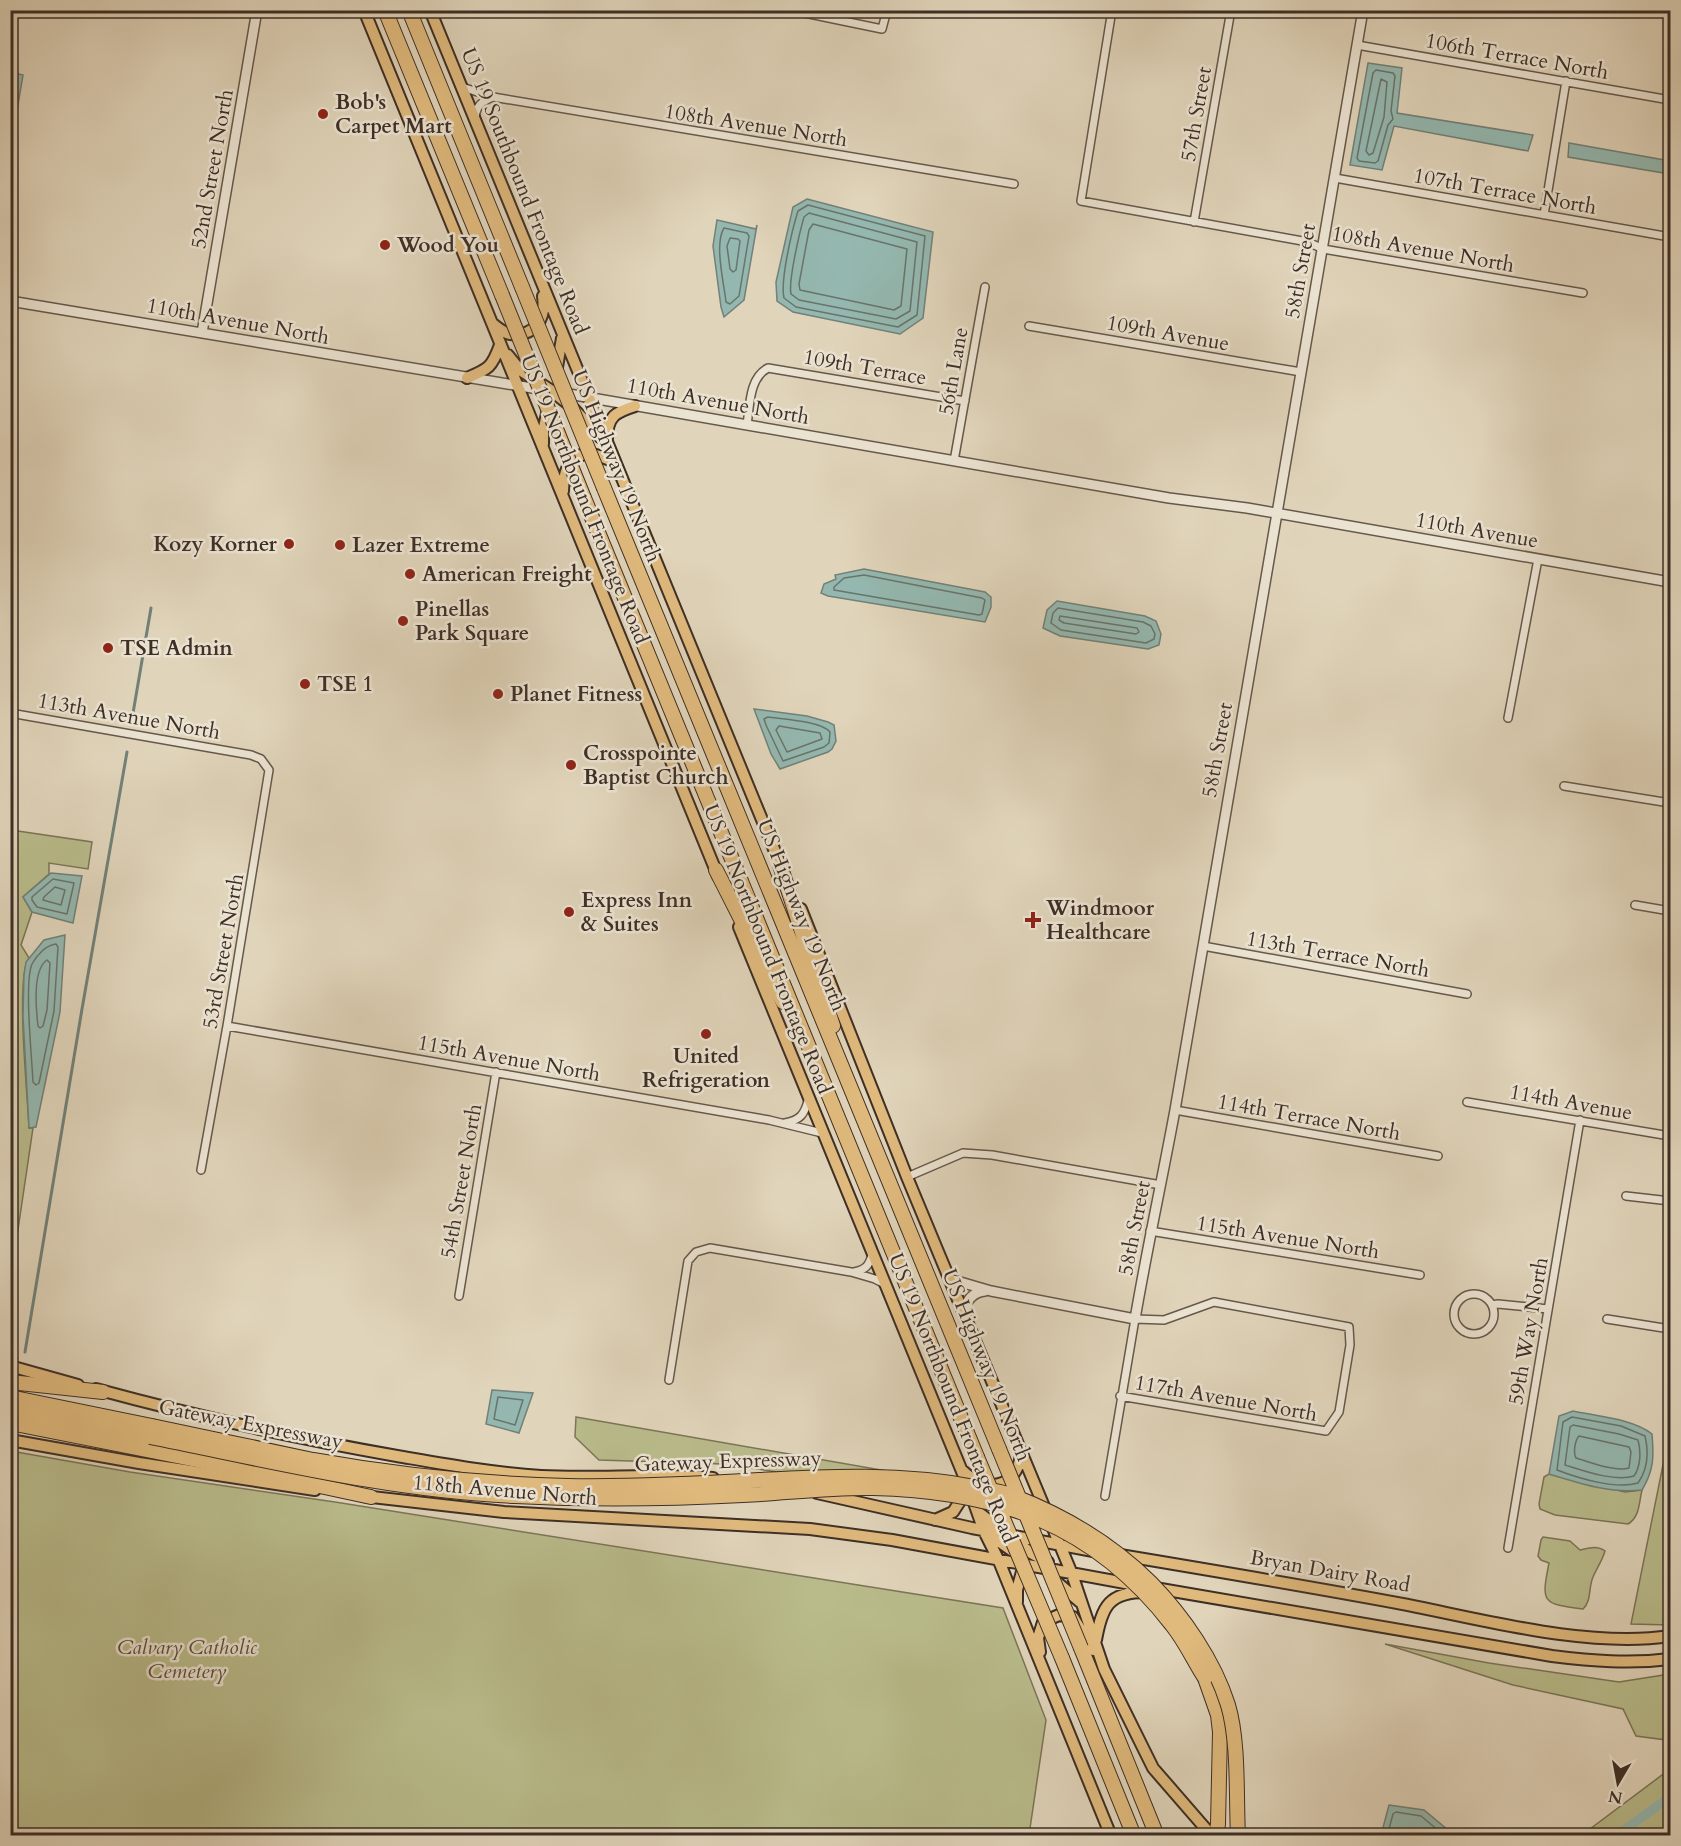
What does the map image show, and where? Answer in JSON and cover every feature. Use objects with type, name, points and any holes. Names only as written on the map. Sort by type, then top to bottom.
[{"type":"highway","name":"US Highway 19 North","points":[[385,10],[1134,1836]]},
{"type":"highway","name":"US Highway 19 North","points":[[409,10],[1157,1836]]},
{"type":"highway","points":[[780,865],[858,1108]]},
{"type":"highway","points":[[716,870],[818,1067]]},
{"type":"highway","points":[[10,1382],[104,1392]]},
{"type":"highway","name":"Gateway Expressway","points":[[10,1397],[151,1432],[394,1484],[511,1496],[605,1500],[736,1496],[870,1488],[921,1490],[980,1499],[1033,1516],[1083,1541],[1124,1572],[1173,1626],[1205,1678],[1218,1715],[1220,1732],[1219,1814],[1214,1836]]},
{"type":"highway","name":"Gateway Expressway","points":[[10,1409],[408,1474],[502,1483],[651,1486],[814,1477],[891,1476],[949,1482],[1011,1495],[1095,1536],[1129,1561],[1163,1595],[1192,1634],[1215,1674],[1228,1706],[1234,1740],[1238,1836]]},
{"type":"highway","points":[[10,1423],[372,1497]]},
{"type":"main road","name":"US 19 Northbound Frontage Road","points":[[364,10],[716,870],[808,1101],[873,1253],[961,1468],[984,1531],[999,1561],[1111,1836]]},
{"type":"main road","name":"US 19 Southbound Frontage Road","points":[[430,10],[1071,1574],[1104,1669],[1153,1768],[1214,1836]]},
{"type":"main road","points":[[492,324],[508,334],[525,333],[538,324],[543,317],[544,306],[541,282]]},
{"type":"main road","points":[[543,450],[543,432],[560,355],[562,335]]},
{"type":"main road","points":[[467,378],[488,369],[494,363],[500,345]]},
{"type":"main road","points":[[500,345],[519,370],[572,407],[607,445]]},
{"type":"main road","points":[[607,445],[607,428],[611,419],[620,411],[635,406]]},
{"type":"main road","points":[[562,497],[563,476],[567,465],[575,457],[603,456],[615,464]]},
{"type":"main road","name":"118th Avenue North","points":[[10,1366],[104,1392],[236,1424],[350,1448],[541,1476],[681,1476],[752,1482],[830,1496],[984,1531]]},
{"type":"main road","name":"118th Avenue North","points":[[10,1440],[301,1489],[515,1513],[810,1529],[892,1540],[999,1561]]},
{"type":"main road","points":[[961,1468],[969,1477],[979,1482],[998,1484],[1006,1481],[1017,1471],[1021,1455]]},
{"type":"main road","points":[[935,1520],[953,1512],[968,1486]]},
{"type":"main road","points":[[999,1561],[1019,1544],[1037,1523],[1041,1502]]},
{"type":"main road","points":[[977,1512],[1010,1536],[1019,1544],[1027,1559],[1059,1581],[1083,1605]]},
{"type":"main road","points":[[984,1531],[1019,1544]]},
{"type":"main road","points":[[984,1531],[1010,1536]]},
{"type":"main road","name":"Bryan Dairy Road","points":[[1019,1544],[1059,1545],[1296,1584],[1558,1633],[1608,1638],[1671,1636]]},
{"type":"main road","points":[[999,1561],[1027,1559],[1059,1545]]},
{"type":"main road","points":[[1027,1559],[1071,1574]]},
{"type":"main road","points":[[1017,1607],[1017,1590],[1027,1559]]},
{"type":"main road","points":[[1037,1568],[1552,1656],[1600,1662],[1646,1662],[1671,1659]]},
{"type":"main road","points":[[1096,1643],[1105,1608],[1116,1596],[1134,1592],[1178,1592]]},
{"type":"main road","points":[[1041,1664],[1038,1638],[1043,1622],[1059,1615],[1073,1617],[1104,1669]]},
{"type":"street","name":"52nd Street North","points":[[202,333],[257,10]]},
{"type":"street","points":[[790,10],[882,29],[887,10]]},
{"type":"street","name":"108th Avenue North","points":[[1112,10],[1081,201],[1308,242],[1323,249],[1583,293]]},
{"type":"street","name":"57th Street","points":[[1194,222],[1231,10]]},
{"type":"street","name":"58th Street","points":[[1105,1496],[1120,1396],[1175,1110],[1363,10]]},
{"type":"street","name":"106th Terrace North","points":[[1357,45],[1671,100]]},
{"type":"street","points":[[1544,215],[1566,81]]},
{"type":"street","name":"108th Avenue North","points":[[460,86],[493,98],[1014,184]]},
{"type":"street","points":[[474,120],[481,102],[493,98]]},
{"type":"street","name":"107th Terrace North","points":[[1335,178],[1671,237]]},
{"type":"street","name":"56th Lane","points":[[954,461],[985,287]]},
{"type":"street","name":"110th Avenue North","points":[[10,301],[552,391],[1169,498],[1277,513]]},
{"type":"street","name":"109th Avenue","points":[[1029,326],[1301,372]]},
{"type":"street","name":"109th Terrace","points":[[747,425],[756,379],[760,372],[768,368],[965,401]]},
{"type":"street","name":"110th Avenue","points":[[1277,513],[1671,582]]},
{"type":"street","points":[[1508,718],[1538,560]]},
{"type":"street","name":"113th Avenue North","points":[[10,713],[242,753]]},
{"type":"street","name":"53rd Street North","points":[[201,1170],[269,770],[261,759],[242,753]]},
{"type":"street","points":[[1564,786],[1671,803]]},
{"type":"street","points":[[1635,905],[1671,911]]},
{"type":"street","name":"113th Terrace North","points":[[1203,946],[1467,994]]},
{"type":"street","name":"115th Avenue North","points":[[227,1026],[785,1123],[787,1126],[822,1133]]},
{"type":"street","name":"54th Street North","points":[[459,1296],[496,1072]]},
{"type":"street","points":[[785,1123],[800,1118],[808,1101]]},
{"type":"street","name":"114th Avenue","points":[[1467,1102],[1671,1136]]},
{"type":"street","name":"114th Terrace North","points":[[1175,1110],[1438,1156]]},
{"type":"street","name":"59th Way North","points":[[1508,1548],[1580,1120]]},
{"type":"street","points":[[908,1177],[963,1153],[992,1155],[1161,1185]]},
{"type":"street","points":[[1626,1196],[1671,1201]]},
{"type":"street","name":"115th Avenue North","points":[[1150,1231],[1420,1275]]},
{"type":"street","points":[[669,1380],[688,1262],[696,1252],[710,1248],[851,1272],[885,1284]]},
{"type":"street","points":[[851,1272],[862,1271],[870,1264],[873,1253]]},
{"type":"street","points":[[950,1279],[991,1291],[1135,1319]]},
{"type":"street","points":[[963,1313],[971,1296],[978,1292],[991,1291]]},
{"type":"street","points":[[1492,1305],[1493,1320],[1483,1332],[1468,1333],[1461,1330],[1456,1323],[1455,1308],[1464,1297],[1472,1294],[1480,1295],[1492,1305],[1548,1309]]},
{"type":"street","name":"117th Avenue North","points":[[1120,1396],[1326,1431],[1339,1412],[1350,1345],[1349,1327],[1214,1302],[1164,1320],[1135,1319]]},
{"type":"street","points":[[1607,1319],[1671,1329]]},
{"type":"green space","points":[[11,830],[92,842],[88,869],[49,863],[49,874],[23,897],[32,912],[21,945],[29,958],[23,988],[23,1012],[29,1128],[33,1128],[11,1277]]},
{"type":"green space","points":[[576,1417],[927,1478],[825,1479],[723,1464],[599,1460],[575,1437]]},
{"type":"green space","points":[[1670,1430],[1670,1625],[1631,1624]]},
{"type":"green space","name":"Calvary Catholic Cemetery","points":[[11,1451],[130,1472],[335,1502],[1003,1608],[1046,1720],[1029,1835],[11,1835]]},
{"type":"green space","points":[[1549,1474],[1625,1492],[1642,1490],[1637,1513],[1628,1524],[1555,1515],[1540,1509],[1544,1477]]},
{"type":"green space","points":[[1543,1537],[1570,1541],[1580,1550],[1596,1548],[1605,1551],[1593,1577],[1588,1602],[1583,1609],[1552,1603],[1545,1594],[1549,1563],[1538,1556]]},
{"type":"green space","points":[[1385,1644],[1489,1663],[1619,1682],[1670,1674],[1667,1683],[1670,1686],[1670,1750],[1666,1740],[1636,1736],[1623,1709],[1513,1685]]},
{"type":"green space","points":[[1670,1769],[1670,1835],[1582,1835]]},
{"type":"water","points":[[1368,63],[1402,68],[1397,113],[1533,135],[1528,151],[1394,126],[1382,170],[1350,165]]},
{"type":"water","points":[[10,72],[23,75],[11,146]]},
{"type":"water","points":[[1569,143],[1670,161],[1670,174],[1568,157]]},
{"type":"water","points":[[807,199],[933,232],[923,318],[900,334],[793,312],[777,301],[776,282],[793,207]]},
{"type":"water","points":[[717,220],[756,229],[757,225],[744,300],[724,317],[713,246]]},
{"type":"water","points":[[864,569],[985,592],[991,597],[991,607],[985,622],[821,593],[824,584],[836,579],[835,575]]},
{"type":"water","points":[[1057,601],[1145,616],[1156,621],[1161,634],[1159,645],[1148,649],[1060,636],[1043,628],[1047,610]]},
{"type":"water","points":[[754,709],[807,716],[828,722],[834,725],[836,741],[828,752],[780,769],[771,754]]},
{"type":"water","points":[[51,873],[82,876],[73,923],[32,912],[23,897]]},
{"type":"water","points":[[65,935],[60,1012],[36,1127],[29,1128],[23,1016],[26,962],[44,940]]},
{"type":"water","points":[[492,1390],[533,1393],[519,1433],[486,1424]]},
{"type":"water","points":[[1573,1411],[1625,1421],[1652,1434],[1652,1463],[1642,1490],[1606,1489],[1549,1474],[1559,1416]]},
{"type":"water","points":[[1389,1805],[1424,1810],[1454,1835],[1381,1835]]},
{"type":"waterway","points":[[132,719],[151,608]]},
{"type":"waterway","points":[[25,1352],[127,752]]},
{"type":"waterway","points":[[1616,1836],[1670,1797]]},
{"type":"place","name":"Bob's Carpet Mart","points":[[323,114]]},
{"type":"place","name":"Wood You","points":[[385,245]]},
{"type":"place","name":"Kozy Korner","points":[[289,544]]},
{"type":"place","name":"Lazer Extreme","points":[[340,545]]},
{"type":"place","name":"American Freight","points":[[410,574]]},
{"type":"place","name":"Pinellas Park Square","points":[[403,621]]},
{"type":"place","name":"TSE Admin","points":[[108,648]]},
{"type":"place","name":"TSE 1","points":[[305,684]]},
{"type":"place","name":"Planet Fitness","points":[[498,694]]},
{"type":"place","name":"Crosspointe Baptist Church","points":[[571,765]]},
{"type":"place","name":"Express Inn & Suites","points":[[569,912]]},
{"type":"place","name":"Windmoor Healthcare","points":[[1033,920]]},
{"type":"place","name":"United Refrigeration","points":[[706,1034]]}]
